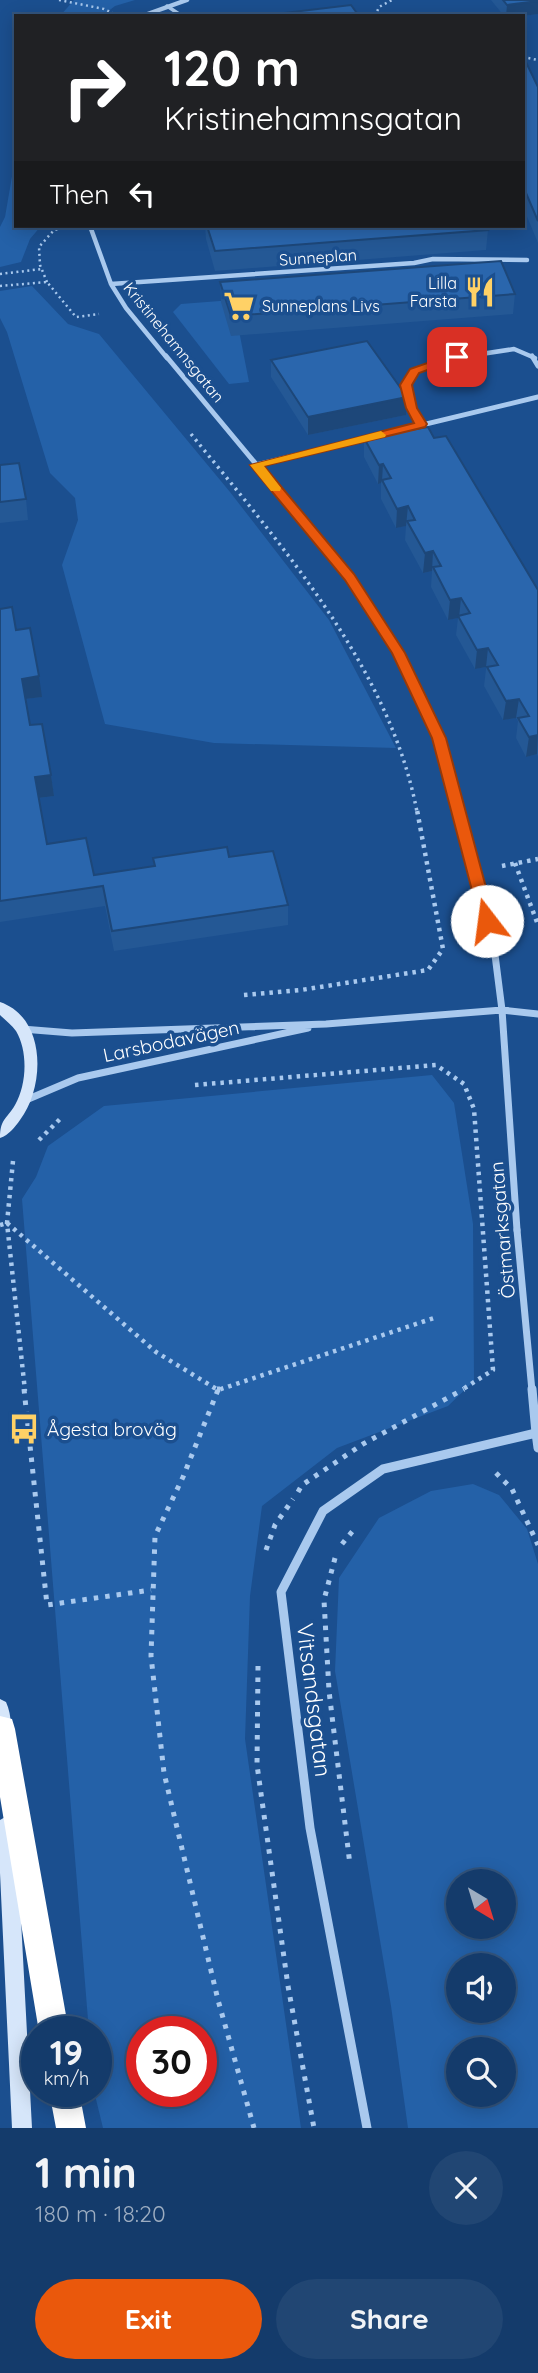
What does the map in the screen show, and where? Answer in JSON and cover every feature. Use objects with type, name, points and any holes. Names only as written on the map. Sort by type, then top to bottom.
[{"type":"highway","points":[[1,1719],[51,2016]]},
{"type":"highway","points":[[67,2107],[71,2128]]},
{"type":"main road","points":[[0,1007],[22,1029],[33,1063],[26,1100],[8,1126],[0,1132]]},
{"type":"main road","points":[[1,1719],[22,2128]]},
{"type":"street","points":[[147,14],[187,0]]},
{"type":"street","name":"Kristinehamnsgatan","points":[[91,228],[111,284],[126,308],[350,577],[398,653],[439,738],[494,947],[502,1010]]},
{"type":"street","name":"Sunneplan","points":[[111,284],[414,263],[433,259],[527,260]]},
{"type":"street","points":[[421,424],[412,408],[406,385],[414,371],[457,357],[514,349],[535,358],[538,366]]},
{"type":"street","points":[[256,465],[538,397]]},
{"type":"street","name":"Larsbodavägen","points":[[22,1029],[72,1033],[326,1024],[502,1010],[538,1014]]},
{"type":"street","name":"Östmarksgatan","points":[[502,1010],[517,1230],[538,1448]]},
{"type":"street","name":"Larsbodavägen","points":[[26,1100],[78,1078],[326,1024]]},
{"type":"street","name":"Vitsandsgatan","points":[[367,2128],[310,1828],[281,1592],[323,1511],[383,1469],[484,1443],[536,1433]]},
{"type":"lane","points":[[167,6],[179,14]]},
{"type":"path","points":[[59,0],[104,9],[114,14]]},
{"type":"path","points":[[376,14],[379,7],[391,0]]},
{"type":"path","points":[[63,228],[54,230],[39,247],[42,269],[47,282],[76,317]]},
{"type":"path","points":[[0,274],[42,269]]},
{"type":"path","points":[[0,286],[47,282]]},
{"type":"path","points":[[94,316],[102,324]]},
{"type":"path","points":[[187,430],[288,554],[369,676],[411,778],[443,949],[428,970],[301,990],[234,996]]},
{"type":"path","points":[[473,871],[538,859]]},
{"type":"path","points":[[515,863],[538,925]]},
{"type":"path","points":[[189,1085],[436,1065],[464,1084],[474,1109],[493,1370],[477,1384],[438,1402],[343,1454],[302,1485],[275,1525],[262,1561]]},
{"type":"path","points":[[3,1224],[156,1352],[218,1390]]},
{"type":"path","points":[[3,1224],[47,1605],[151,1590]]},
{"type":"path","points":[[254,2128],[218,2000],[163,1773],[151,1656],[151,1590],[155,1536],[183,1477],[218,1390],[437,1317]]},
{"type":"path","points":[[489,1465],[512,1489],[538,1545]]},
{"type":"path","points":[[352,1878],[329,1691],[324,1600],[337,1551],[362,1518]]},
{"type":"path","points":[[258,1655],[257,1765],[288,1986],[314,2128]]},
{"type":"shaded area","points":[[74,0],[135,0],[115,6],[105,14],[62,14]]},
{"type":"shaded area","points":[[14,165],[14,228],[39,228],[30,239],[21,262],[0,267],[0,227],[5,217]]},
{"type":"shaded area","points":[[32,286],[68,324],[99,334],[230,492],[329,620],[396,748],[214,743],[105,724],[62,565],[78,520],[75,498],[50,473],[7,332],[0,318],[0,291]]},
{"type":"shaded area","points":[[233,300],[249,382],[229,384],[173,312],[181,304]]},
{"type":"shaded area","points":[[432,1075],[454,1103],[473,1224],[474,1381],[448,1406],[337,1448],[262,1506],[250,1596],[245,1739],[301,2128],[103,2128],[98,2107],[112,2107],[112,2016],[88,2016],[22,1199],[36,1177],[48,1146],[104,1106]]},
{"type":"shaded area","points":[[473,1484],[499,1495],[527,1529],[538,1564],[538,2128],[408,2128],[391,2006],[335,1671],[339,1578],[379,1518],[431,1491]]},
{"type":"building","points":[[503,0],[538,0],[538,1],[507,5]]},
{"type":"building","points":[[351,5],[358,14],[285,14]]},
{"type":"building","points":[[525,60],[538,87],[538,221],[525,191]]},
{"type":"building","points":[[208,228],[488,230],[215,251]]},
{"type":"building","points":[[501,261],[515,294],[231,316],[220,282]]},
{"type":"building","points":[[367,341],[407,397],[308,417],[271,360]]},
{"type":"building","points":[[428,427],[434,438],[446,436],[538,590],[538,735],[529,737],[518,718],[529,716],[519,699],[506,701],[487,667],[498,665],[488,648],[477,650],[458,616],[470,613],[461,598],[450,600],[433,567],[441,566],[433,551],[425,553],[407,521],[415,520],[408,506],[397,509],[382,480],[391,478],[383,464],[379,465],[364,438]]},
{"type":"building","points":[[19,463],[26,499],[0,502],[0,465]]},
{"type":"building","points":[[12,607],[16,630],[30,628],[39,676],[22,679],[30,725],[42,724],[51,775],[35,777],[47,844],[86,838],[94,875],[155,866],[153,858],[227,847],[229,857],[273,851],[288,905],[112,931],[103,886],[0,901],[0,609]]},
{"type":"slow traffic","points":[[275,488],[256,465],[381,435]]},
{"type":"place","name":"Lilla Farsta","points":[[480,292]]},
{"type":"place","name":"Sunneplans Livs","points":[[239,306]]},
{"type":"place","name":"Ågesta broväg","points":[[24,1429]]},
{"type":"route","points":[[457,357],[414,371],[406,385],[412,408],[421,424],[256,465],[350,577],[398,653],[439,738],[487,921]]}]
